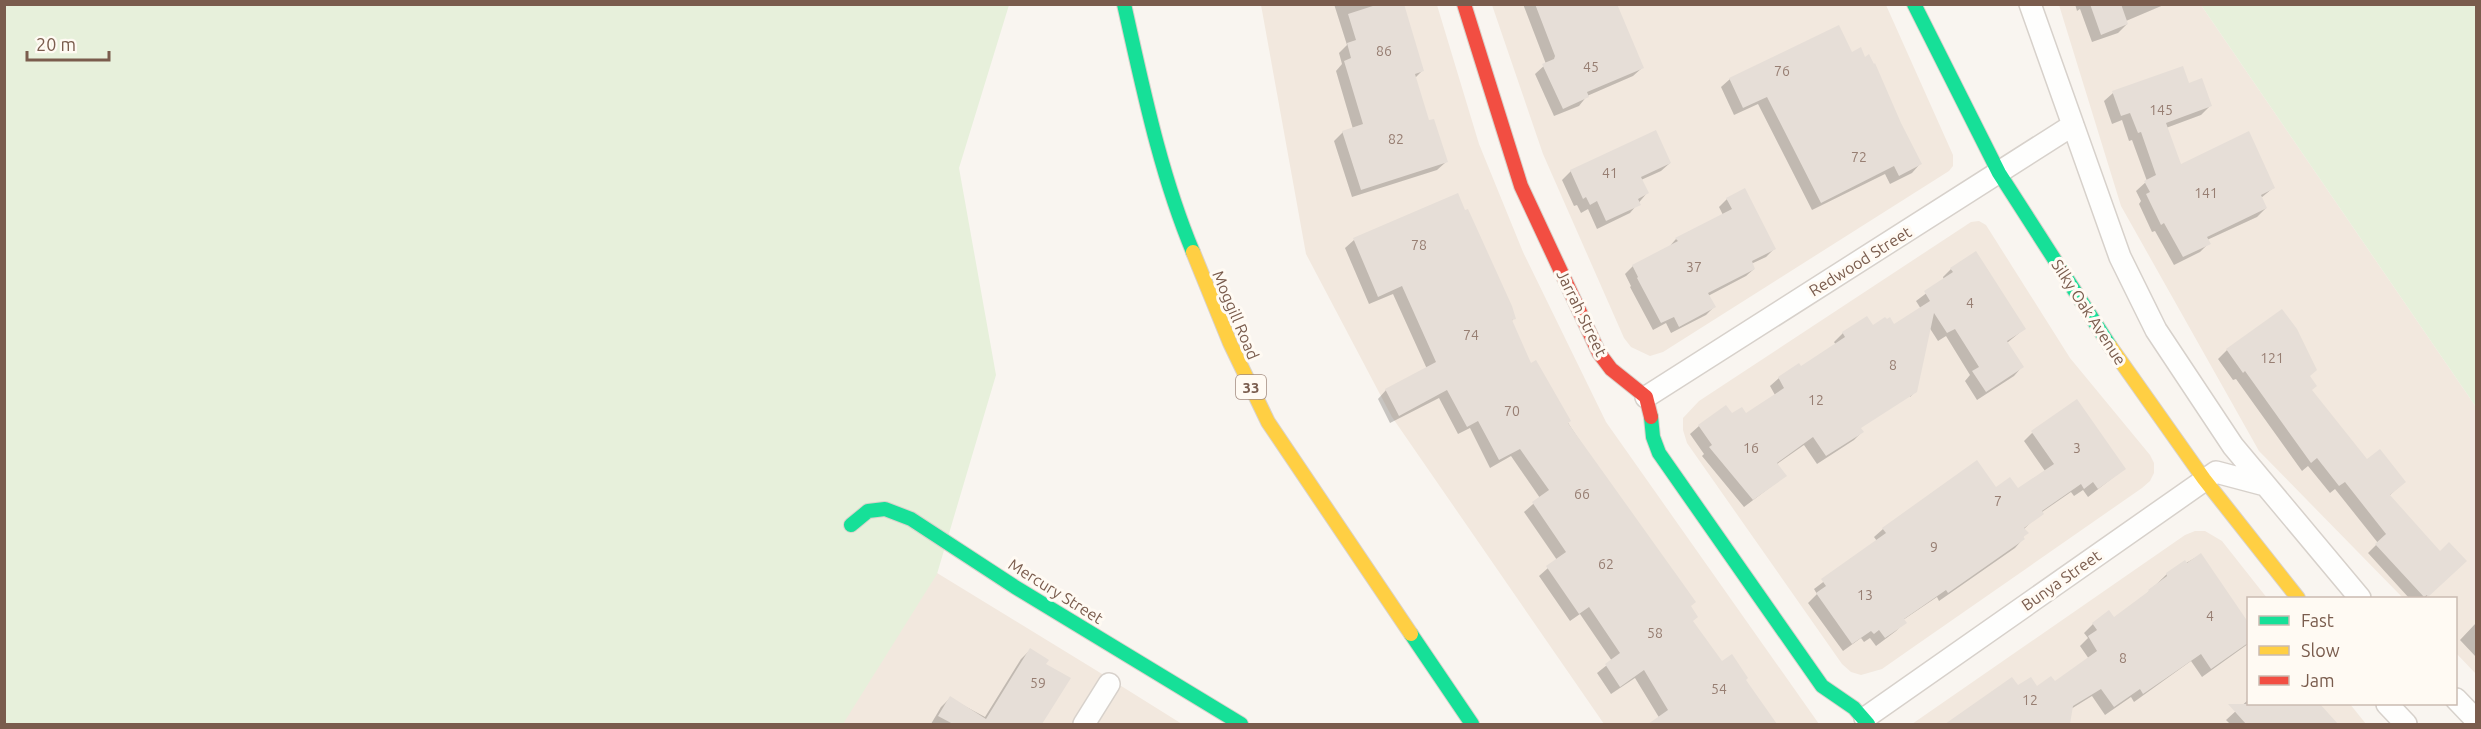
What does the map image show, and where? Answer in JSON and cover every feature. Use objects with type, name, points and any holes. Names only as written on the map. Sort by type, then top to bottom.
[{"type":"street","name":"Moggill Road","points":[[1124,4],[1151,122],[1179,222],[1239,363],[1268,422],[1472,724]]},
{"type":"street","name":"Jarrah Street","points":[[1464,4],[1510,155],[1541,228],[1599,353],[1611,369],[1646,397]]},
{"type":"street","name":"Silky Oak Avenue","points":[[1914,4],[1999,173],[2113,351],[2204,479],[2297,597]]},
{"type":"street","points":[[2030,4],[2120,257],[2156,330],[2234,446],[2359,597]]},
{"type":"street","name":"Redwood Street","points":[[1646,397],[2073,125]]},
{"type":"street","points":[[1646,397],[1650,408],[1653,436],[1659,453],[1822,686],[1866,721]]},
{"type":"street","name":"Bunya Street","points":[[1866,721],[2204,479],[2216,472],[2265,485]]},
{"type":"street","name":"Mercury Street","points":[[851,525],[868,511],[885,509],[910,519],[1241,724]]},
{"type":"street","points":[[1084,724],[1109,684]]},
{"type":"street","points":[[2457,700],[2476,723]]},
{"type":"street","points":[[2389,705],[2406,724]]},
{"type":"shaded area","points":[[1261,5],[1437,5],[1479,144],[1523,252],[1606,422],[1819,724],[1604,724],[1392,417],[1306,254]]},
{"type":"shaded area","points":[[1492,5],[1886,5],[1953,155],[1953,166],[1949,171],[1663,352],[1650,356],[1631,347],[1624,338],[1543,154]]},
{"type":"shaded area","points":[[2059,5],[2201,5],[2476,407],[2476,674],[2457,654],[2457,597],[2402,597],[2259,451],[2121,206]]},
{"type":"shaded area","points":[[1979,221],[1986,225],[2070,358],[2150,455],[2154,463],[2154,473],[2150,481],[2142,488],[1882,669],[1861,675],[1851,672],[1842,664],[1687,443],[1683,430],[1683,418],[1699,401],[1971,222]]},
{"type":"shaded area","points":[[2195,531],[2205,531],[2222,541],[2266,597],[2247,597],[2247,705],[2351,705],[2366,724],[1912,724],[2185,535]]},
{"type":"shaded area","points":[[870,532],[1094,669],[1182,724],[751,724]]},
{"type":"green space","points":[[4,5],[1009,5],[959,168],[996,375],[937,574],[843,724],[5,724]]},
{"type":"green space","points":[[2201,5],[2476,5],[2476,407]]},
{"type":"building","points":[[1379,4],[1404,4],[1424,71],[1415,74],[1429,120],[1434,119],[1448,162],[1361,190],[1342,131],[1363,124],[1344,61],[1351,58],[1347,43],[1356,40],[1348,14]]},
{"type":"building","points":[[1535,4],[1617,4],[1644,68],[1587,92],[1589,97],[1563,109],[1542,64],[1554,59],[1555,56]]},
{"type":"building","points":[[2090,4],[2121,4],[2128,24],[2101,35]]},
{"type":"building","points":[[1839,25],[1852,52],[1861,47],[1865,57],[1869,54],[1875,63],[1922,164],[1899,176],[1894,166],[1821,203],[1767,97],[1743,108],[1729,78]]},
{"type":"building","points":[[2183,66],[2189,83],[2202,78],[2212,106],[2166,123],[2181,164],[2249,131],[2275,188],[2261,195],[2267,208],[2207,237],[2211,244],[2183,257],[2164,223],[2161,225],[2146,194],[2150,192],[2144,181],[2156,175],[2141,132],[2138,133],[2130,113],[2121,116],[2112,91]]},
{"type":"building","points":[[1656,130],[1671,163],[1641,177],[1649,193],[1638,199],[1641,205],[1606,221],[1597,201],[1590,205],[1586,197],[1583,199],[1570,170]]},
{"type":"building","points":[[1745,188],[1776,249],[1752,261],[1755,269],[1708,293],[1716,307],[1679,327],[1674,317],[1661,323],[1632,265],[1678,241],[1675,238],[1732,209],[1726,198]]},
{"type":"building","points":[[1458,193],[1465,210],[1468,209],[1512,306],[1516,319],[1512,320],[1531,363],[1536,360],[1571,421],[1568,423],[1696,602],[1691,606],[1698,617],[1693,621],[1722,661],[1732,654],[1748,678],[1746,680],[1777,724],[1648,724],[1668,710],[1644,670],[1620,687],[1605,664],[1620,653],[1589,607],[1579,614],[1546,566],[1566,552],[1532,502],[1549,490],[1520,449],[1499,460],[1478,421],[1467,427],[1447,390],[1399,416],[1385,389],[1436,362],[1402,286],[1378,297],[1353,238]]},
{"type":"building","points":[[1976,251],[2026,329],[2007,341],[2024,367],[1986,392],[1972,371],[1979,367],[1955,329],[1947,333],[1934,313],[1917,392],[1861,428],[1864,432],[1826,456],[1813,437],[1777,463],[1787,476],[1753,500],[1709,447],[1712,445],[1698,425],[1726,405],[1732,413],[1742,407],[1746,413],[1784,388],[1778,377],[1799,363],[1801,366],[1845,337],[1842,332],[1867,316],[1873,325],[1885,317],[1887,319],[1890,317],[1894,324],[1930,301],[1924,291],[1953,272],[1950,268]]},
{"type":"building","points":[[2282,309],[2297,329],[2317,370],[2310,376],[2317,386],[2312,390],[2367,459],[2380,449],[2406,482],[2390,495],[2440,551],[2449,542],[2467,561],[2428,597],[2427,595],[2424,597],[2375,544],[2386,534],[2345,482],[2339,486],[2317,458],[2311,463],[2245,371],[2243,373],[2226,349]]},
{"type":"building","points":[[2077,399],[2126,469],[2098,489],[2093,482],[2084,489],[2081,484],[2042,511],[2044,514],[2024,528],[2029,533],[2023,537],[2025,539],[1948,593],[1946,590],[1904,619],[1907,623],[1885,638],[1879,630],[1874,634],[1871,631],[1852,644],[1816,593],[1826,586],[1821,579],[1886,533],[1882,528],[1977,460],[1996,487],[2010,477],[2018,488],[2054,464],[2031,431]]},
{"type":"building","points":[[2201,553],[2247,621],[2247,644],[2211,669],[2201,654],[2143,694],[2140,689],[2114,707],[2101,689],[2073,706],[2070,724],[1945,724],[2012,677],[2018,685],[2031,677],[2037,686],[2051,676],[2055,681],[2097,651],[2088,636],[2097,630],[2092,623],[2109,610],[2114,617],[2167,576],[2166,573],[2185,560],[2187,563]]},
{"type":"building","points":[[1030,648],[1049,660],[1046,664],[1071,678],[1042,724],[953,724],[938,716],[950,696],[986,719]]},
{"type":"building","points":[[2228,704],[2321,705],[2338,724],[2246,724]]},
{"type":"traffic: fast","points":[[1124,4],[1145,99],[1162,161],[1193,252]]},
{"type":"traffic: fast","points":[[1914,4],[1999,173],[2110,346]]},
{"type":"traffic: fast","points":[[1651,417],[1653,437],[1659,453],[1822,686],[1854,708],[1868,724]]},
{"type":"traffic: fast","points":[[851,525],[868,511],[885,509],[911,519],[1015,587],[1241,724]]},
{"type":"traffic: fast","points":[[1411,634],[1472,724]]},
{"type":"traffic: slow","points":[[1193,252],[1230,343],[1268,422],[1411,634]]},
{"type":"traffic: slow","points":[[2110,346],[2204,479],[2297,597]]},
{"type":"traffic: jam","points":[[1464,4],[1521,186],[1599,353],[1611,369],[1646,397],[1651,417]]}]
